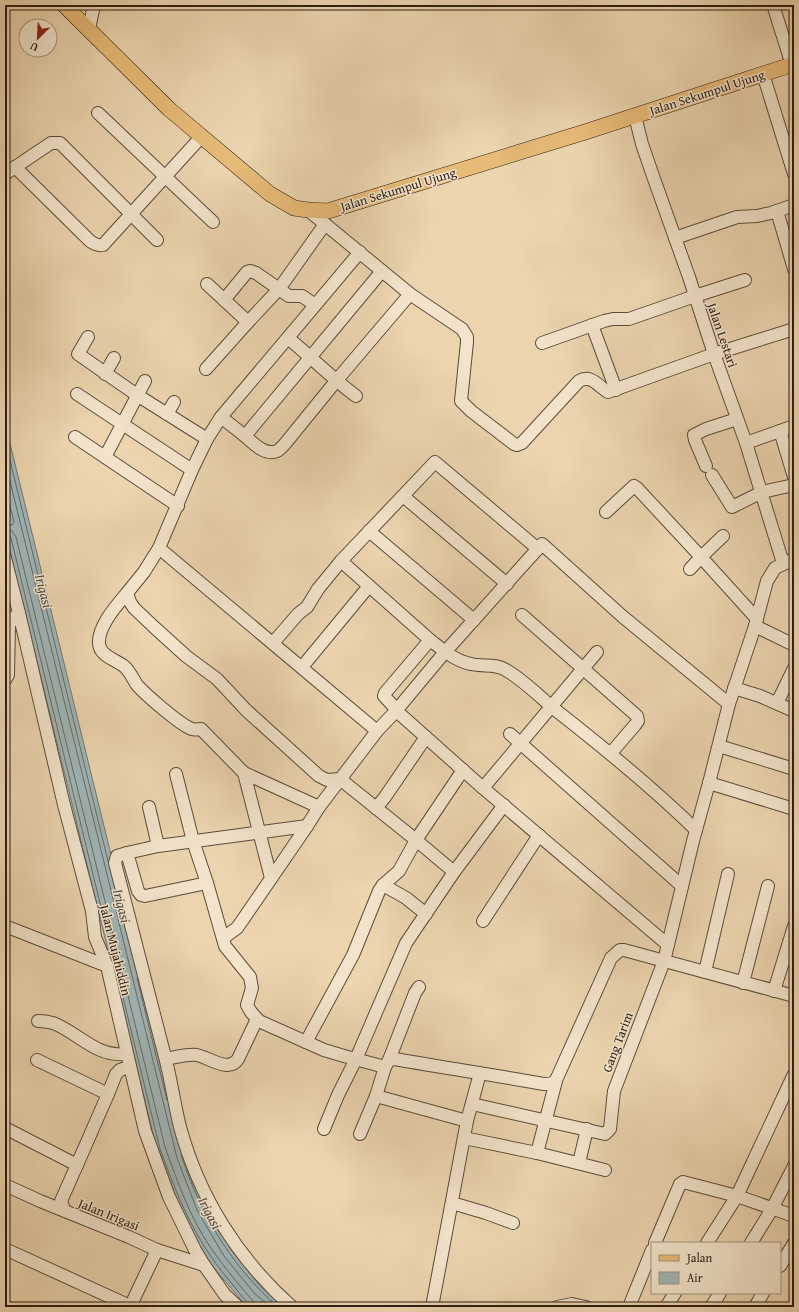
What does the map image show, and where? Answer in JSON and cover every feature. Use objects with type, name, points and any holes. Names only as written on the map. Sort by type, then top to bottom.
[{"type":"main road","name":"Jalan Sekumpul Ujung","points":[[64,5],[170,109],[270,194],[294,208],[308,210],[328,211],[635,116],[793,65]]},
{"type":"street","points":[[89,29],[94,5]]},
{"type":"street","points":[[773,5],[793,65]]},
{"type":"street","points":[[763,74],[794,174]]},
{"type":"street","points":[[98,114],[213,222]]},
{"type":"street","name":"Jalan Lestari","points":[[635,116],[642,144],[689,277],[694,296],[736,419],[789,561]]},
{"type":"street","points":[[157,240],[130,214],[60,143],[51,143],[10,171],[94,244],[100,246],[103,245],[130,214],[165,178],[202,136]]},
{"type":"street","points":[[675,238],[737,217],[757,216],[794,205]]},
{"type":"street","points":[[308,210],[410,294],[462,329],[467,337],[467,342],[461,401],[470,411],[517,445],[522,443],[579,381],[584,378],[588,378],[608,392],[714,354],[794,328]]},
{"type":"street","points":[[777,211],[794,269]]},
{"type":"street","points":[[206,369],[279,289],[325,224]]},
{"type":"street","points":[[319,807],[244,773],[201,729],[193,729],[185,725],[148,696],[137,684],[126,668],[102,652],[98,642],[102,630],[110,615],[144,572],[159,548],[192,470],[221,417],[360,252]]},
{"type":"street","points":[[224,300],[247,272],[250,271],[256,273],[289,296],[301,295],[315,305]]},
{"type":"street","points":[[245,436],[382,271]]},
{"type":"street","points":[[542,343],[613,319],[629,319],[745,280]]},
{"type":"street","points":[[207,284],[248,322]]},
{"type":"street","points":[[221,417],[262,450],[270,452],[277,451],[284,445],[410,294]]},
{"type":"street","points":[[592,325],[616,390]]},
{"type":"street","points":[[88,337],[78,354],[105,374],[166,414],[208,439]]},
{"type":"street","points":[[288,338],[336,381],[356,396]]},
{"type":"street","points":[[105,374],[114,358]]},
{"type":"street","points":[[105,457],[145,381]]},
{"type":"street","points":[[77,394],[192,470]]},
{"type":"street","points":[[166,414],[174,402]]},
{"type":"street","points":[[736,419],[706,429],[694,436],[709,470],[734,509],[762,492],[794,485]]},
{"type":"street","points":[[746,443],[794,426]]},
{"type":"street","points":[[780,431],[794,477]]},
{"type":"street","points":[[75,437],[178,506]]},
{"type":"street","points":[[273,643],[298,614],[308,607],[318,589],[341,561],[435,462],[538,549]]},
{"type":"street","points":[[606,512],[632,487],[637,488],[701,557],[756,623],[794,645]]},
{"type":"street","points":[[403,496],[507,584]]},
{"type":"street","points":[[369,531],[474,620]]},
{"type":"street","points":[[690,569],[723,536]]},
{"type":"street","points":[[222,938],[237,928],[319,807],[377,731],[396,711],[445,652],[542,544],[622,616],[729,704]]},
{"type":"street","points":[[159,548],[377,731]]},
{"type":"street","name":"Jalan Mujahiddin","points":[[5,558],[62,798],[92,911],[96,937],[107,966],[126,1054],[145,1131],[169,1197],[195,1250],[225,1295],[238,1307]]},
{"type":"street","points":[[341,561],[445,652],[470,664],[496,666],[505,669],[610,753],[696,830]]},
{"type":"street","name":"Gang Tarim","points":[[587,1130],[605,1134],[610,1127],[614,1091],[618,1078],[664,961],[729,704],[756,623],[763,593],[770,574],[775,568],[789,561]]},
{"type":"street","points":[[302,667],[369,586]]},
{"type":"street","points":[[127,593],[134,608],[186,656],[217,679],[246,710],[319,776],[327,780],[340,779],[454,872]]},
{"type":"street","points":[[5,680],[8,675],[9,626],[12,619],[19,614]]},
{"type":"street","points":[[522,615],[637,716],[638,721],[610,753]]},
{"type":"street","points":[[430,640],[384,696],[396,711],[483,788],[668,945]]},
{"type":"street","points":[[483,788],[597,652]]},
{"type":"street","points":[[777,703],[794,668]]},
{"type":"street","points":[[734,688],[760,696],[794,710]]},
{"type":"street","points":[[510,734],[682,886]]},
{"type":"street","points":[[376,808],[426,737]]},
{"type":"street","points":[[719,746],[794,769]]},
{"type":"street","points":[[306,1042],[353,955],[379,891],[399,871],[416,840],[463,770]]},
{"type":"street","points":[[244,773],[271,878]]},
{"type":"street","points":[[176,774],[193,841],[207,883],[222,938],[227,950],[250,977],[252,988],[247,1005],[248,1009],[257,1019],[306,1042],[356,1059],[387,1064],[395,1059],[544,1084],[550,1084],[556,1081]]},
{"type":"street","points":[[709,783],[794,809]]},
{"type":"street","points":[[324,1129],[404,947],[454,872],[504,805]]},
{"type":"street","points":[[149,807],[158,846]]},
{"type":"street","points":[[292,1307],[274,1291],[251,1266],[231,1240],[204,1192],[193,1167],[181,1128],[166,1059],[115,863],[117,856],[158,846],[307,826]]},
{"type":"street","points":[[483,921],[539,835]]},
{"type":"street","points":[[127,853],[138,891],[143,896],[207,883]]},
{"type":"street","points":[[705,972],[728,874]]},
{"type":"street","points":[[383,886],[406,898],[426,914]]},
{"type":"street","points":[[743,983],[768,886]]},
{"type":"street","points":[[5,926],[107,966]]},
{"type":"street","points":[[774,991],[791,947],[794,926]]},
{"type":"street","points":[[537,1153],[556,1081],[605,972],[614,954],[620,950],[794,996]]},
{"type":"street","points":[[360,1134],[415,993],[419,987]]},
{"type":"street","points":[[166,1059],[184,1055],[197,1056],[220,1064],[232,1064],[238,1059],[257,1019]]},
{"type":"street","points":[[38,1021],[57,1025],[84,1043],[108,1054],[126,1054]]},
{"type":"street","points":[[37,1060],[108,1094]]},
{"type":"street","points":[[64,1210],[61,1201],[116,1074],[120,1070],[129,1067]]},
{"type":"street","points":[[432,1307],[467,1121],[480,1073]]},
{"type":"street","points":[[708,1242],[737,1196],[794,1074]]},
{"type":"street","points":[[376,1096],[467,1121]]},
{"type":"street","points":[[472,1104],[587,1130],[579,1163]]},
{"type":"street","points":[[5,1128],[77,1165]]},
{"type":"street","points":[[464,1138],[537,1153],[605,1170]]},
{"type":"street","points":[[752,1242],[772,1209],[794,1166]]},
{"type":"street","points":[[655,1242],[681,1183],[685,1182],[737,1196],[794,1216]]},
{"type":"street","name":"Jalan Irigasi","points":[[5,1185],[129,1236],[157,1250],[204,1265]]},
{"type":"street","points":[[452,1203],[513,1223]]},
{"type":"street","points":[[781,1264],[794,1243]]},
{"type":"street","points":[[5,1249],[130,1306],[157,1250]]},
{"type":"street","points":[[629,1307],[651,1252]]},
{"type":"street","points":[[666,1307],[674,1294]]},
{"type":"street","points":[[711,1307],[719,1294]]},
{"type":"street","points":[[755,1307],[762,1294]]},
{"type":"street","points":[[557,1307],[572,1304],[586,1307]]},
{"type":"water","name":"Irigasi","points":[[5,423],[146,997],[206,1207],[232,1251],[262,1288],[284,1307],[247,1307],[212,1266],[190,1231],[173,1196],[157,1150],[5,531]]}]
